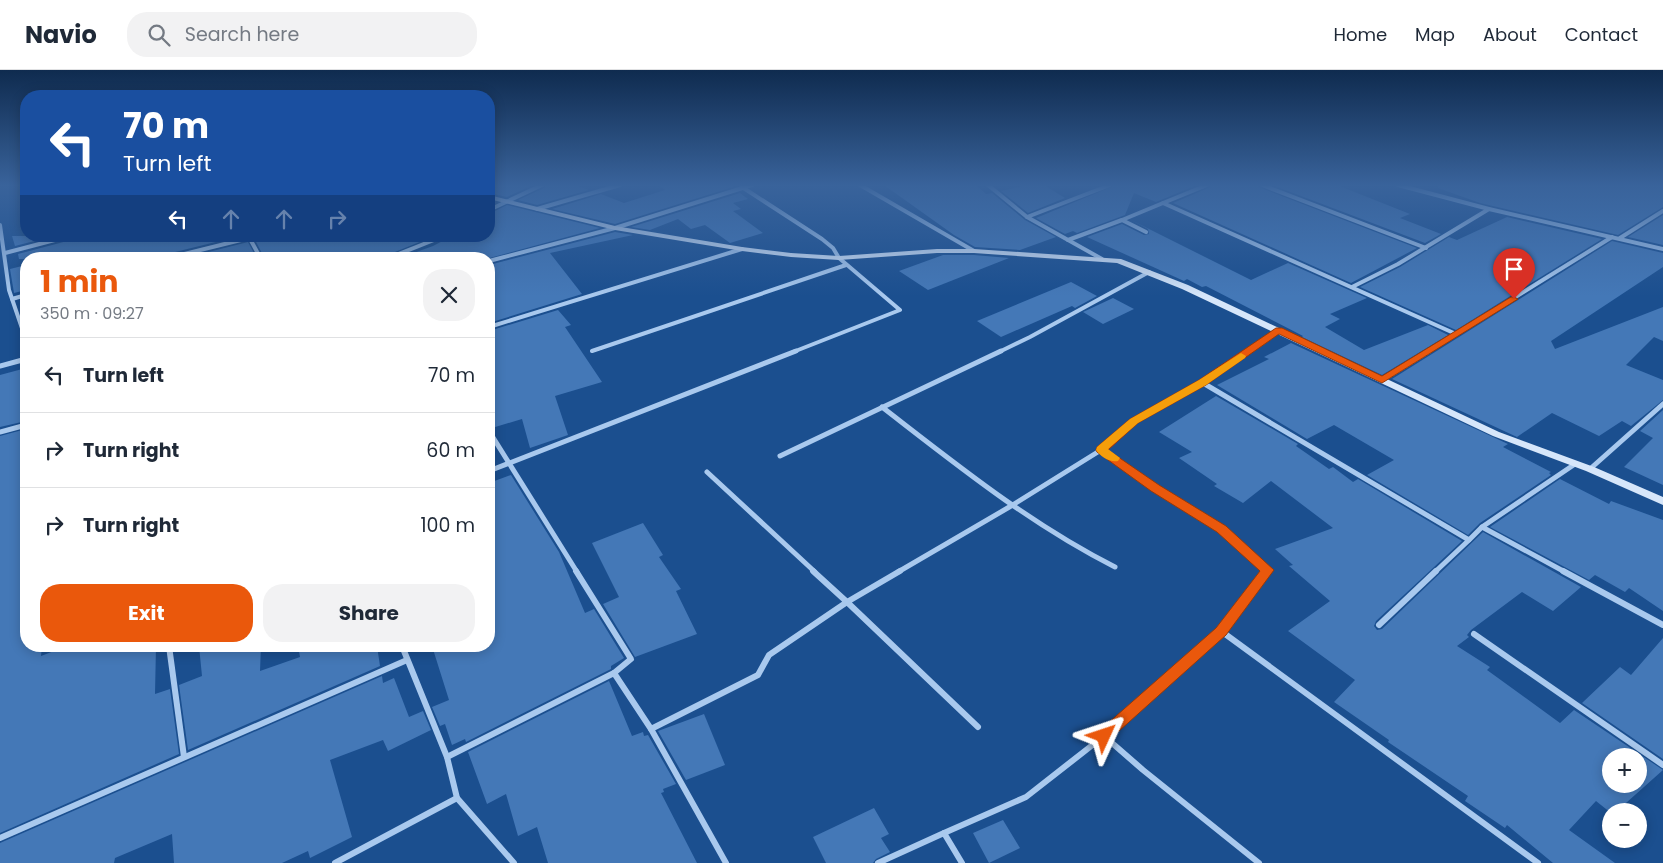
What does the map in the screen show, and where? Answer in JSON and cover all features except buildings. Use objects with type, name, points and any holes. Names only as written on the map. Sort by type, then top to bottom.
[{"type":"street","points":[[590,222],[615,228],[742,249],[838,258],[937,251],[974,251],[1118,261],[1150,272],[1279,330],[1496,434],[1590,469],[1663,501]]},
{"type":"street","points":[[495,259],[634,222]]},
{"type":"street","points":[[495,469],[900,310],[838,258],[833,248],[796,222]]},
{"type":"street","points":[[924,222],[974,251]]},
{"type":"street","points":[[1036,222],[1102,259]]},
{"type":"street","points":[[1068,240],[1117,222]]},
{"type":"street","points":[[1126,222],[1146,232]]},
{"type":"street","points":[[1206,222],[1456,334]]},
{"type":"street","points":[[1358,222],[1426,248]]},
{"type":"street","points":[[1352,287],[1398,264],[1468,222]]},
{"type":"street","points":[[1546,222],[1663,249]]},
{"type":"street","points":[[1620,238],[1645,222]]},
{"type":"street","points":[[0,225],[9,290],[20,322]]},
{"type":"street","points":[[1382,380],[1612,237]]},
{"type":"street","points":[[5,253],[47,242]]},
{"type":"street","points":[[191,252],[230,242]]},
{"type":"street","points":[[404,252],[429,242]]},
{"type":"street","points":[[495,325],[742,249]]},
{"type":"street","points":[[592,351],[680,323],[756,294],[846,265]]},
{"type":"street","points":[[780,456],[1030,337],[1150,272]]},
{"type":"street","points":[[12,299],[20,297]]},
{"type":"street","points":[[651,729],[758,675],[769,655],[847,602],[1011,506],[1101,450],[1134,421],[1203,383],[1279,330]]},
{"type":"street","points":[[0,366],[20,361]]},
{"type":"street","points":[[1203,383],[1469,540]]},
{"type":"street","points":[[1590,469],[1663,404]]},
{"type":"street","points":[[882,407],[1011,506],[1091,556],[1115,567]]},
{"type":"street","points":[[0,432],[20,427]]},
{"type":"street","points":[[447,757],[614,672],[630,659],[495,440]]},
{"type":"street","points":[[878,863],[1026,797],[1104,736],[1221,632],[1267,570],[1222,529],[1155,488],[1101,450]]},
{"type":"street","points":[[1379,625],[1482,527],[1575,464]]},
{"type":"street","points":[[706,472],[847,602],[978,728]]},
{"type":"street","points":[[1482,527],[1663,625]]},
{"type":"street","points":[[1221,632],[1538,863]]},
{"type":"street","points":[[1474,634],[1663,765]]},
{"type":"street","points":[[170,652],[184,757]]},
{"type":"street","points":[[404,652],[447,757],[457,798],[514,863]]},
{"type":"street","points":[[0,838],[406,660]]},
{"type":"street","points":[[614,672],[651,729],[726,863]]},
{"type":"street","points":[[1104,736],[1143,770],[1259,863]]},
{"type":"street","points":[[335,863],[457,798]]},
{"type":"street","points":[[944,833],[962,863]]},
{"type":"slow traffic","points":[[1114,458],[1101,450],[1134,421],[1203,383],[1241,356]]},
{"type":"route","points":[[1104,736],[1221,632],[1267,570],[1222,529],[1155,488],[1125,465],[1101,450],[1134,421],[1203,383],[1279,330],[1382,380],[1514,299]]}]
